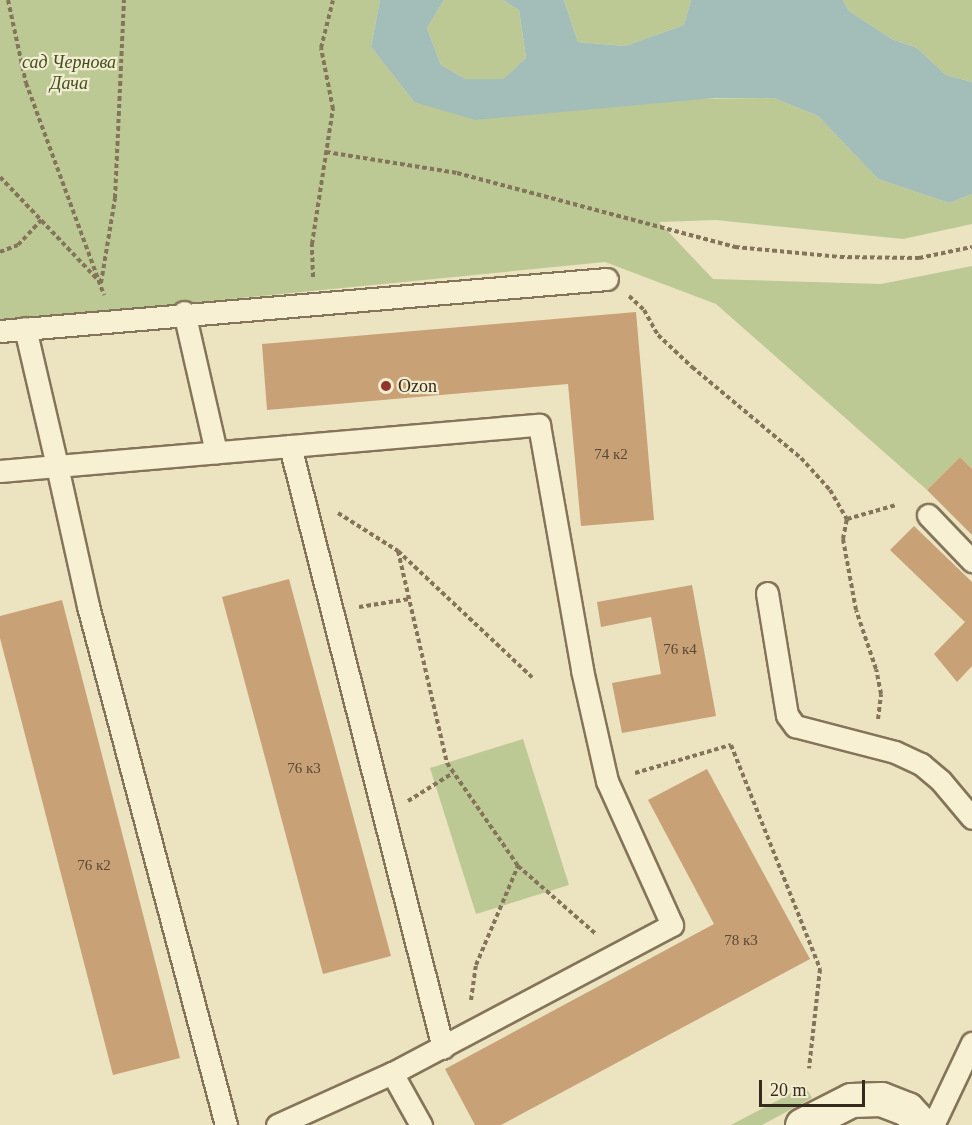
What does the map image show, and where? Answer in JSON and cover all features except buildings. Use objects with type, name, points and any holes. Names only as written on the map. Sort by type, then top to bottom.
[{"type":"street","points":[[802,1125],[851,1100],[881,1099],[907,1109],[922,1125]]},
{"type":"lane","points":[[0,331],[184,312],[608,279]]},
{"type":"lane","points":[[184,312],[216,452]]},
{"type":"lane","points":[[25,328],[88,606],[226,1125]]},
{"type":"lane","points":[[0,471],[539,425],[582,670],[607,781],[672,925],[443,1048],[277,1125]]},
{"type":"lane","points":[[290,446],[443,1048]]},
{"type":"lane","points":[[928,515],[972,561]]},
{"type":"lane","points":[[767,593],[788,715],[795,726],[872,746],[921,764],[941,781],[972,818]]},
{"type":"lane","points":[[933,1125],[972,1043]]},
{"type":"lane","points":[[392,1073],[421,1125]]},
{"type":"path","points":[[8,0],[26,83],[101,284],[111,319]]},
{"type":"path","points":[[101,284],[115,198],[124,0]]},
{"type":"path","points":[[314,302],[312,244],[333,110],[321,48],[333,0]]},
{"type":"path","points":[[327,152],[457,173],[735,247],[840,257],[919,258],[972,247]]},
{"type":"path","points":[[0,177],[101,284]]},
{"type":"path","points":[[0,252],[18,245],[42,219]]},
{"type":"path","points":[[608,279],[638,304],[658,335],[692,367],[801,458],[830,490],[847,519],[843,539],[856,610],[881,694],[872,746]]},
{"type":"path","points":[[301,489],[398,551],[533,678]]},
{"type":"path","points":[[847,519],[896,505]]},
{"type":"path","points":[[398,551],[447,763],[518,866],[619,954]]},
{"type":"path","points":[[332,612],[409,599]]},
{"type":"path","points":[[607,781],[731,745],[820,969],[809,1068]]},
{"type":"path","points":[[435,784],[453,773]]},
{"type":"path","points":[[480,1028],[471,1002],[471,984],[518,866]]},
{"type":"green space","name":"сад Чернова Дача","points":[[0,0],[380,0],[371,47],[414,102],[774,98],[818,116],[878,179],[949,203],[972,194],[972,224],[903,239],[716,220],[659,222],[713,279],[881,284],[972,266],[972,469],[960,457],[927,490],[716,304],[605,262],[0,322]]},
{"type":"green space","points":[[444,0],[503,0],[519,10],[526,58],[503,79],[466,79],[441,65],[427,28]]},
{"type":"green space","points":[[564,0],[691,0],[684,25],[625,46],[578,42]]},
{"type":"green space","points":[[843,0],[972,0],[972,82],[946,75],[917,48],[892,39],[849,11]]},
{"type":"green space","points":[[523,739],[569,885],[476,914],[430,768]]},
{"type":"green space","points":[[805,1086],[812,1098],[762,1125],[731,1125]]},
{"type":"water","points":[[380,0],[444,0],[427,28],[441,65],[466,79],[503,79],[526,58],[519,10],[503,0],[564,0],[578,42],[625,46],[684,25],[691,0],[843,0],[849,11],[892,39],[917,48],[946,75],[972,82],[972,194],[949,203],[878,179],[818,116],[774,98],[715,98],[475,120],[414,102],[371,47]]},
{"type":"place","name":"Ozon","points":[[386,386]]}]
